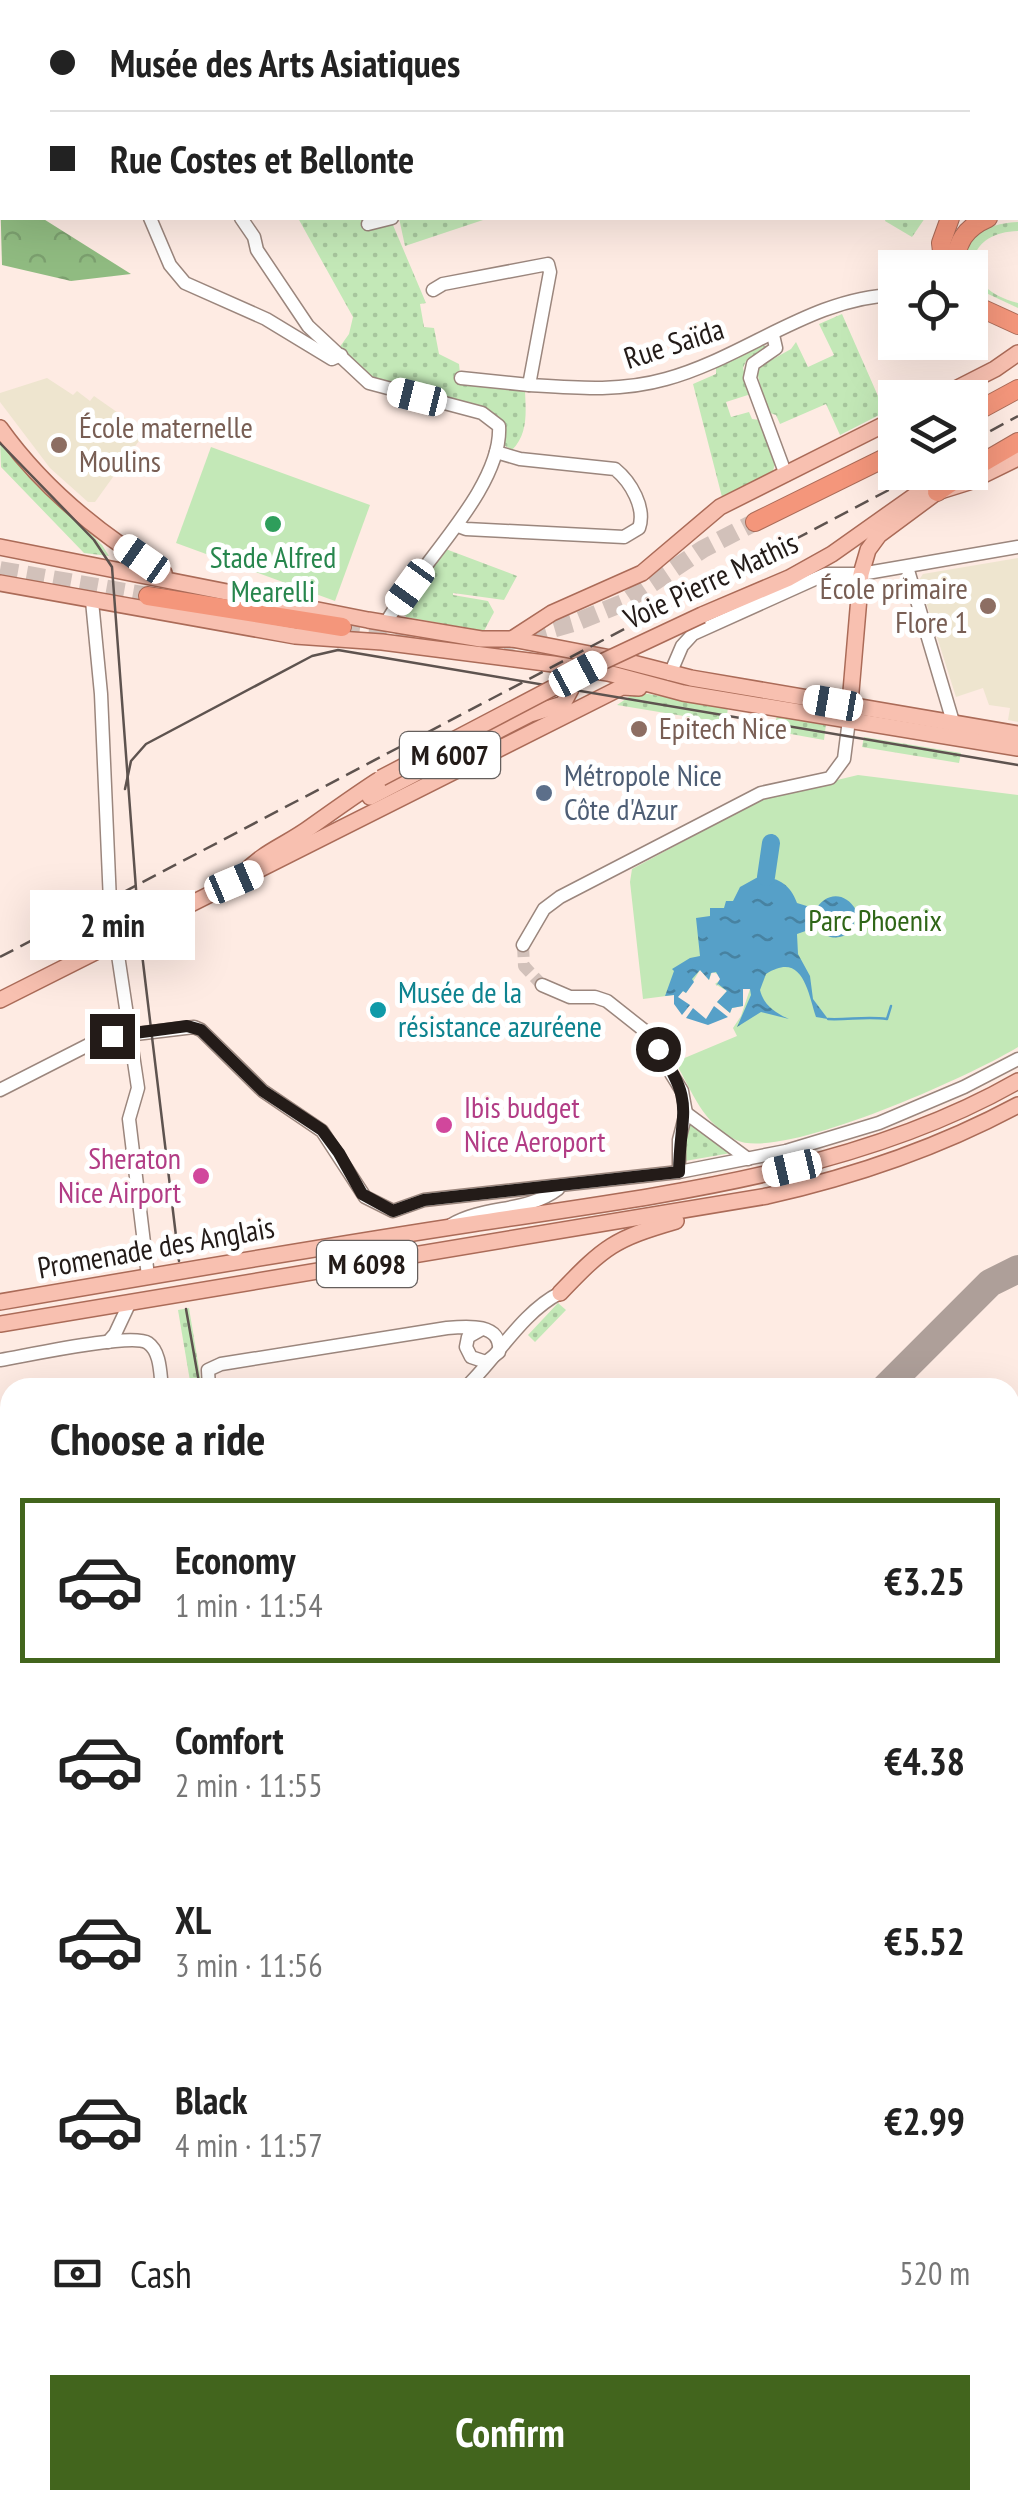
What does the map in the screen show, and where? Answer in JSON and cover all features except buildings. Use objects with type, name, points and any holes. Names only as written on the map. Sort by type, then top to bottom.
[{"type":"highway","points":[[942,250],[949,220]]},
{"type":"highway","points":[[957,250],[964,233],[985,220]]},
{"type":"highway","points":[[988,298],[1018,312]]},
{"type":"highway","points":[[988,311],[1018,325]]},
{"type":"highway","points":[[988,405],[1018,389]]},
{"type":"highway","points":[[988,457],[1018,434]]},
{"type":"highway","name":"Voie Pierre Mathis","points":[[755,522],[878,461]]},
{"type":"highway","points":[[148,596],[342,626]]},
{"type":"main road","points":[[973,380],[1018,353]]},
{"type":"main road","points":[[0,428],[16,450],[78,511],[180,583]]},
{"type":"main road","points":[[508,657],[512,639],[552,613],[642,572],[710,513],[878,428]]},
{"type":"main road","points":[[849,713],[861,574],[868,550],[880,535],[937,492],[970,482],[1018,458]]},
{"type":"main road","name":"Voie Pierre Mathis","points":[[234,882],[260,855],[310,828],[381,778],[604,661],[788,578],[832,554],[923,490]]},
{"type":"main road","points":[[0,547],[386,623],[481,639],[512,639],[610,658],[849,713]]},
{"type":"main road","points":[[0,584],[295,636],[382,642],[553,664],[614,674],[683,692],[957,731],[1018,748]]},
{"type":"main road","points":[[382,642],[386,623]]},
{"type":"main road","name":"M 6007","points":[[370,797],[530,714],[567,701],[571,682],[564,670],[553,664]]},
{"type":"main road","name":"M 6007","points":[[234,882],[626,686],[683,692]]},
{"type":"main road","points":[[957,731],[1018,734]]},
{"type":"main road","points":[[0,1000],[234,882]]},
{"type":"main road","name":"Promenade des Anglais","points":[[0,1302],[146,1266],[215,1266],[698,1188],[792,1168],[945,1116],[1018,1081]]},
{"type":"main road","name":"M 6098","points":[[0,1324],[767,1196],[865,1172],[961,1134],[1018,1105]]},
{"type":"main road","points":[[560,1293],[598,1254],[626,1236],[767,1196]]},
{"type":"main road","points":[[130,1302],[150,1284],[215,1266]]},
{"type":"street","points":[[151,220],[170,265],[184,284],[266,318],[332,359],[342,355]]},
{"type":"street","points":[[242,220],[257,250],[308,326],[369,382],[496,421],[496,452],[458,526],[386,623]]},
{"type":"street","points":[[368,224],[384,220]]},
{"type":"street","points":[[432,290],[443,284],[548,264],[550,272],[529,385]]},
{"type":"street","name":"Rue Saïda","points":[[461,378],[622,388],[686,372],[835,304],[878,296]]},
{"type":"street","name":"Rue Saïda","points":[[773,334],[776,348],[753,364],[750,378],[786,475]]},
{"type":"street","points":[[458,526],[466,530],[624,537],[639,528],[640,507],[616,468],[520,459],[496,452]]},
{"type":"street","points":[[670,674],[682,646],[693,634],[826,574],[861,574],[1018,547]]},
{"type":"street","points":[[906,567],[957,731]]},
{"type":"street","points":[[92,601],[110,902],[138,1092],[129,1124],[146,1266]]},
{"type":"street","points":[[524,945],[544,910],[560,897],[761,793],[830,778],[844,760],[849,713]]},
{"type":"street","points":[[542,985],[570,996],[595,997],[646,1031],[682,1091],[686,1113],[679,1140],[679,1172]]},
{"type":"street","points":[[0,1090],[98,1040],[187,1026],[201,1030],[263,1091],[322,1130],[362,1194],[396,1211],[424,1200],[679,1172],[826,1141],[964,1087],[1018,1059]]},
{"type":"street","points":[[686,1113],[748,1159]]},
{"type":"street","points":[[448,1228],[466,1217],[530,1205],[560,1188]]},
{"type":"street","points":[[475,1378],[550,1298],[560,1293]]},
{"type":"street","points":[[108,1342],[130,1302]]},
{"type":"street","points":[[208,1378],[208,1370],[222,1364],[448,1328],[502,1332],[519,1329]]},
{"type":"street","points":[[485,1329],[468,1337],[468,1352],[480,1362],[496,1356]]},
{"type":"street","points":[[485,1329],[499,1341],[496,1356]]},
{"type":"street","points":[[0,1360],[134,1339],[148,1344],[156,1354],[160,1378]]},
{"type":"shaded area","points":[[47,378],[73,395],[77,391],[90,401],[94,396],[141,429],[141,438],[95,502],[88,502],[50,468],[0,402],[0,393]]},
{"type":"shaded area","points":[[1018,558],[1018,722],[1008,720],[1010,708],[989,705],[983,688],[956,697],[919,580],[923,574]]},
{"type":"green space","points":[[1,220],[45,220],[131,274],[71,281],[2,265]]},
{"type":"green space","points":[[299,220],[391,220],[426,303],[420,304],[424,327],[434,328],[439,354],[459,364],[461,383],[525,391],[526,415],[517,444],[512,450],[500,443],[501,425],[371,380],[339,348],[349,334],[353,317]]},
{"type":"green space","points":[[399,220],[483,220],[405,246]]},
{"type":"green space","points":[[885,220],[924,220],[912,237]]},
{"type":"green space","points":[[1018,222],[1018,231],[986,240],[977,250],[965,250],[979,233]]},
{"type":"green space","points":[[988,288],[1018,303],[1018,308],[988,294]]},
{"type":"green space","points":[[842,314],[878,396],[878,416],[840,435],[826,404],[780,424],[776,415],[767,412],[757,372],[796,342],[808,367],[834,355],[819,324]]},
{"type":"green space","points":[[762,345],[766,351],[746,361],[743,368],[751,394],[726,402],[731,417],[749,412],[752,419],[760,420],[775,464],[773,471],[722,497],[693,384],[716,374],[716,366]]},
{"type":"green space","points":[[0,439],[109,556],[84,553],[1,467]]},
{"type":"green space","name":"Stade Alfred Mearelli","points":[[211,447],[370,505],[335,601],[176,543]]},
{"type":"green space","points":[[443,548],[517,576],[504,600],[453,593],[488,601],[494,612],[484,631],[406,617],[402,607]]},
{"type":"green space","points":[[636,692],[728,707],[726,723],[617,705]]},
{"type":"green space","points":[[777,715],[826,724],[824,740],[774,731]]},
{"type":"green space","points":[[864,737],[961,753],[959,763],[862,747]]},
{"type":"green space","name":"Parc Phoenix","points":[[858,775],[1018,795],[1018,1047],[921,1095],[833,1128],[793,1139],[759,1143],[736,1140],[707,1116],[675,1062],[737,1036],[733,1028],[741,1016],[750,989],[743,989],[743,1006],[732,1008],[730,1013],[717,1002],[727,991],[715,984],[720,975],[712,972],[709,980],[700,970],[686,993],[643,999],[630,882],[632,869],[766,797]]},
{"type":"green space","points":[[687,1122],[731,1153],[685,1161]]},
{"type":"green space","points":[[558,1303],[566,1310],[535,1342],[528,1335]]},
{"type":"green space","points":[[189,1308],[201,1378],[189,1378],[178,1310]]},
{"type":"water","points":[[758,877],[782,883],[797,903],[810,910],[815,911],[824,900],[835,896],[846,899],[856,910],[853,930],[843,936],[829,937],[817,927],[797,934],[798,954],[810,976],[813,999],[828,1019],[816,1017],[802,977],[788,967],[766,974],[760,990],[771,1008],[789,1019],[761,1012],[737,1027],[750,989],[743,989],[743,1006],[732,1008],[730,1013],[717,1002],[727,991],[716,986],[720,979],[716,972],[711,973],[709,980],[700,970],[692,979],[694,982],[686,993],[683,991],[678,997],[690,1005],[682,1015],[674,1004],[674,995],[665,996],[672,969],[700,956],[696,918],[710,916],[710,908],[724,908],[740,887]]},
{"type":"water","points":[[714,1006],[728,1017],[708,1025],[686,1018],[693,1008],[706,1019]]},
{"type":"waterway","points":[[766,877],[771,843]]},
{"type":"waterway","points":[[828,1019],[887,1019],[891,1006]]},
{"type":"taxiway","points":[[895,1378],[990,1283],[1018,1269]]},
{"type":"tunnel","points":[[342,627],[466,645],[501,644],[576,622],[623,603],[703,549],[755,522]]},
{"type":"tunnel","points":[[0,570],[148,596]]},
{"type":"tunnel","points":[[523,945],[524,966],[542,985]]},
{"type":"tram line","points":[[0,443],[94,540],[112,567],[139,929],[179,1261]]},
{"type":"tram line","points":[[125,789],[131,761],[146,744],[312,656],[338,650],[1018,765]]},
{"type":"tram line","points":[[186,1309],[198,1378]]},
{"type":"railway","points":[[988,432],[1018,416]]},
{"type":"railway","points":[[0,957],[889,490]]},
{"type":"place","name":"École maternelle Moulins","points":[[59,445]]},
{"type":"place","name":"Stade Alfred Mearelli","points":[[273,524]]},
{"type":"place","name":"École primaire Flore 1","points":[[988,606]]},
{"type":"place","name":"Epitech Nice","points":[[639,729]]},
{"type":"place","name":"Métropole Nice Côte d'Azur","points":[[544,793]]},
{"type":"place","name":"Musée de la résistance azuréene","points":[[378,1010]]},
{"type":"place","name":"Ibis budget Nice Aeroport","points":[[444,1125]]},
{"type":"place","name":"Sheraton Nice Airport","points":[[201,1176]]},
{"type":"route","points":[[112,1036],[187,1026],[201,1030],[263,1091],[322,1130],[362,1194],[393,1211],[424,1200],[679,1172],[679,1140],[686,1113],[682,1091],[658,1049]]}]
